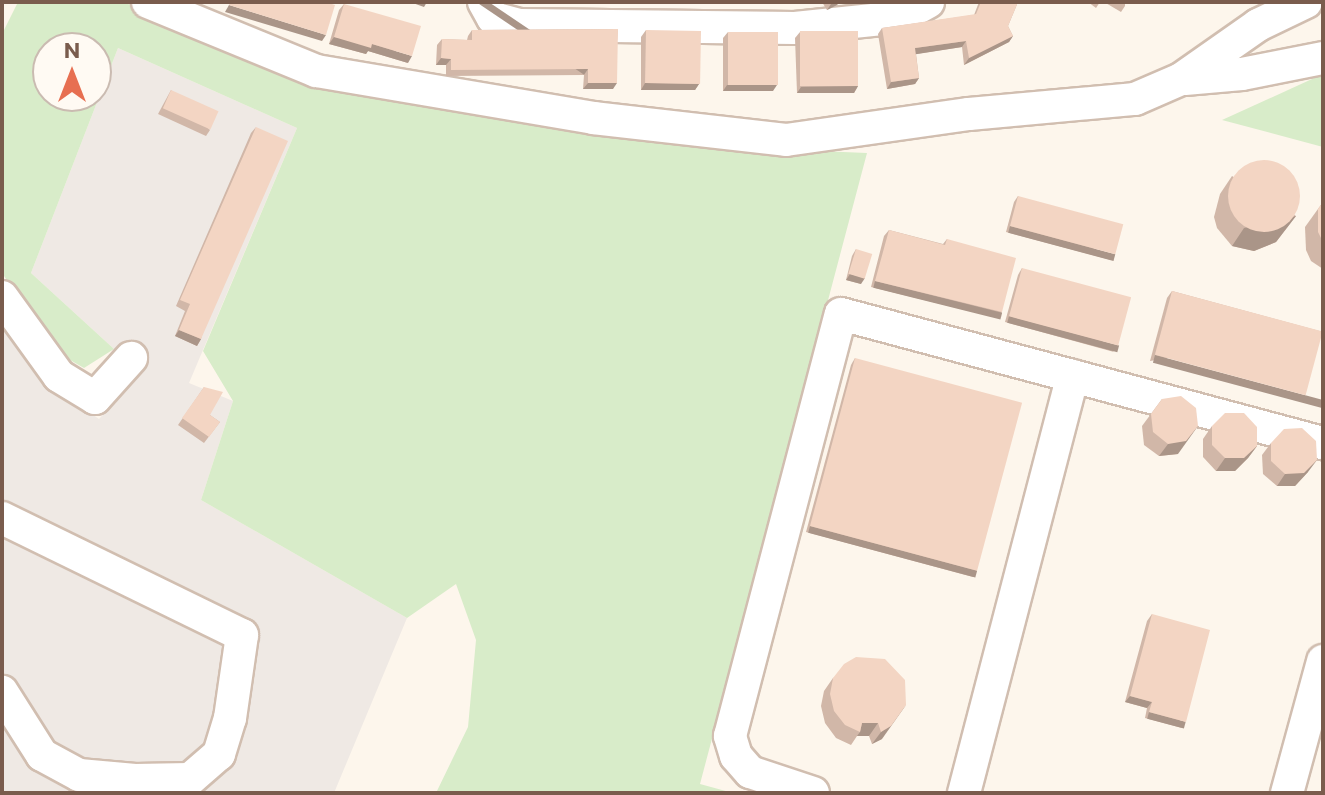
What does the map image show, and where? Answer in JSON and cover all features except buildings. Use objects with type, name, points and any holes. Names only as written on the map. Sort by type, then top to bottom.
[{"type":"lane","points":[[148,2],[316,71],[593,118],[786,140],[969,114],[1135,99],[1181,79],[1258,25],[1306,2]]},
{"type":"lane","points":[[484,2],[493,18],[519,25],[795,28],[901,17],[928,2]]},
{"type":"lane","points":[[1181,79],[1242,74],[1323,58]]},
{"type":"lane","points":[[2,297],[59,376],[95,398],[131,358]]},
{"type":"lane","points":[[813,793],[750,772],[736,756],[730,736],[841,314],[1323,443]]},
{"type":"lane","points":[[964,793],[1073,376]]},
{"type":"lane","points":[[2,518],[242,635],[230,718],[219,754],[190,779],[135,780],[79,775],[42,755],[2,692]]},
{"type":"lane","points":[[1287,793],[1318,697],[1323,661]]},
{"type":"shaded area","points":[[118,48],[297,128],[189,383],[233,401],[201,500],[407,618],[334,793],[2,793],[2,323],[45,382],[99,419],[147,367],[114,349],[31,273],[93,112],[112,112],[112,64]]},
{"type":"green space","points":[[18,2],[123,2],[317,78],[771,149],[867,153],[700,784],[733,793],[436,793],[468,727],[476,640],[456,584],[407,618],[201,500],[233,401],[203,351],[297,128],[118,48],[112,64],[112,32],[32,32],[32,112],[93,112],[31,273],[114,349],[84,368],[56,352],[2,273],[2,34]]},
{"type":"green space","points":[[1323,74],[1323,147],[1222,120]]}]
